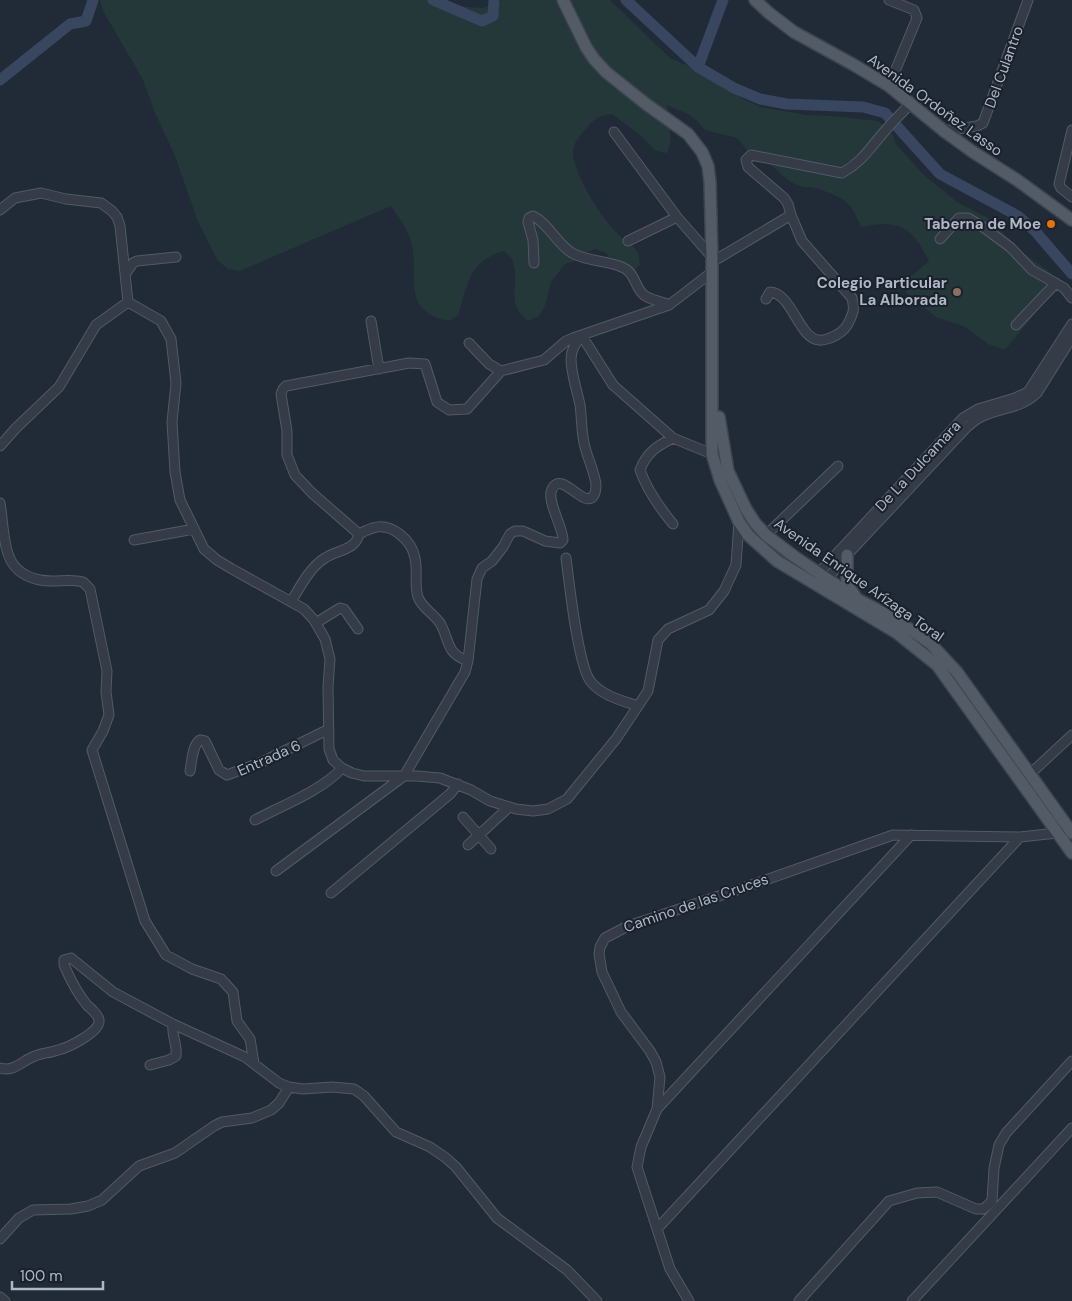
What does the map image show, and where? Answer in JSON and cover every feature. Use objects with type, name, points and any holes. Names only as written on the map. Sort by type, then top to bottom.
[{"type":"main road","name":"Avenida Enrique Arízaga Toral","points":[[563,0],[586,48],[594,59],[606,72],[646,104],[688,134],[702,152],[708,166],[712,264],[712,454],[720,480],[739,522],[748,535],[777,561],[820,580],[893,618],[930,644],[957,672],[1070,830]]},
{"type":"main road","name":"Avenida Ordoñez Lasso","points":[[755,0],[794,32],[889,86],[944,131],[1072,220]]},
{"type":"main road","name":"Avenida Enrique Arízaga Toral","points":[[713,378],[728,471],[746,510],[766,536],[820,580],[897,634],[937,665],[1072,853]]},
{"type":"main road","points":[[846,555],[848,584],[857,599]]},
{"type":"street","points":[[889,0],[914,10],[917,18],[889,86]]},
{"type":"street","name":"Del Culantro","points":[[944,131],[978,126],[984,123],[1028,0]]},
{"type":"street","points":[[766,299],[770,292],[778,294],[803,328],[812,338],[819,340],[831,338],[844,331],[854,310],[852,298],[802,241],[784,198],[748,167],[746,160],[751,155],[842,173],[854,166],[865,156],[883,132],[911,103]]},
{"type":"street","points":[[1072,130],[1059,184],[1072,197]]},
{"type":"street","points":[[614,132],[712,264]]},
{"type":"street","points":[[0,210],[15,198],[41,193],[66,199],[100,203],[112,210],[118,218],[120,226],[128,302]]},
{"type":"street","points":[[359,534],[312,493],[295,475],[287,455],[287,431],[281,394],[286,386],[409,363],[425,364],[437,402],[449,410],[467,409],[501,372],[544,360],[566,341],[669,305],[712,264],[791,215]]},
{"type":"street","points":[[534,262],[533,240],[528,222],[529,218],[533,216],[543,223],[558,242],[573,254],[624,268],[632,275],[640,291],[645,296],[669,305]]},
{"type":"street","points":[[628,241],[676,217]]},
{"type":"street","points":[[940,238],[959,218],[968,218],[1003,242],[1032,270],[1064,288],[1072,298]]},
{"type":"street","points":[[126,273],[132,263],[137,261],[176,257]]},
{"type":"street","points":[[1016,325],[1056,283]]},
{"type":"street","points":[[0,446],[59,387],[96,325],[128,302]]},
{"type":"street","points":[[128,302],[161,321],[171,339],[176,383],[172,422],[175,472],[180,500],[204,549],[217,560],[304,609],[316,623],[330,659],[328,687],[329,749],[333,760],[342,768],[352,773],[364,776],[440,778],[458,784],[508,808],[533,811],[548,808],[567,799],[616,739],[648,691],[658,640],[668,629],[709,610],[724,591],[736,565],[739,522],[746,510]]},
{"type":"street","points":[[371,321],[379,369]]},
{"type":"street","name":"De La Dulcamara","points":[[820,580],[963,418],[978,409],[1028,392],[1072,324]]},
{"type":"street","points":[[582,336],[613,385],[673,438],[712,454]]},
{"type":"street","points":[[276,871],[404,776],[464,672],[468,661],[476,584],[482,568],[503,547],[510,534],[514,531],[523,531],[545,541],[560,543],[563,540],[563,532],[550,494],[552,488],[557,484],[564,484],[583,498],[592,497],[595,494],[596,485],[584,444],[580,407],[571,361],[574,347],[582,336]]},
{"type":"street","name":"De La Dulcamara","points":[[820,580],[971,424],[982,416],[1023,404],[1037,393],[1072,337]]},
{"type":"street","points":[[469,343],[489,364],[501,372]]},
{"type":"street","points":[[673,438],[648,454],[640,470],[648,490],[673,524]]},
{"type":"street","points":[[766,536],[838,466]]},
{"type":"street","points":[[0,503],[5,551],[13,570],[40,581],[83,582],[90,589],[107,671],[106,692],[109,715],[103,731],[92,750],[145,921],[166,955],[192,969],[221,979],[233,992],[237,1021],[250,1039],[254,1063]]},
{"type":"street","points":[[359,534],[374,527],[386,528],[397,532],[408,542],[415,556],[418,598],[422,605],[439,622],[449,647],[458,657],[468,661]]},
{"type":"street","points":[[134,540],[194,529]]},
{"type":"street","points":[[291,602],[301,584],[316,565],[324,558],[354,545],[358,540],[359,534]]},
{"type":"street","points":[[566,558],[585,674],[597,687],[612,698],[638,706]]},
{"type":"street","points":[[316,623],[340,608],[344,609],[358,629]]},
{"type":"street","name":"Entrada 6","points":[[190,771],[195,747],[200,740],[204,742],[219,770],[227,775],[262,762],[329,729]]},
{"type":"street","points":[[1030,774],[1072,735]]},
{"type":"street","points":[[255,820],[324,784],[342,768]]},
{"type":"street","points":[[331,893],[450,794],[458,784]]},
{"type":"street","points":[[468,845],[508,808]]},
{"type":"street","points":[[463,817],[491,849]]},
{"type":"street","points":[[1057,833],[1070,830]]},
{"type":"street","name":"Camino de las Cruces","points":[[689,1301],[672,1275],[637,1167],[641,1147],[657,1109],[660,1077],[656,1062],[650,1051],[621,1012],[602,972],[599,954],[600,947],[605,938],[628,926],[740,889],[894,834],[1020,837],[1057,833]]},
{"type":"street","points":[[657,1109],[910,835]]},
{"type":"street","points":[[657,1229],[1020,837]]},
{"type":"street","points":[[0,1068],[10,1069],[34,1056],[60,1050],[89,1035],[98,1025],[97,1015],[87,1005],[64,965],[64,960],[71,958],[114,992],[173,1024],[245,1057],[271,1078],[289,1087],[303,1089],[332,1087],[354,1089],[364,1096],[396,1132],[430,1147],[451,1162],[497,1218],[567,1270],[597,1301]]},
{"type":"street","points":[[150,1065],[176,1056],[177,1050],[172,1030],[173,1024]]},
{"type":"street","points":[[799,1301],[889,1201],[917,1193],[937,1192],[976,1209],[983,1209],[987,1206],[992,1201],[994,1168],[999,1145],[1006,1133],[1072,1061]]},
{"type":"street","points":[[0,1239],[19,1218],[33,1210],[79,1208],[102,1200],[139,1166],[175,1153],[214,1126],[222,1122],[252,1118],[271,1110],[289,1087]]},
{"type":"street","points":[[912,1301],[1072,1128]]},
{"type":"street","points":[[0,1296],[5,1301]]},
{"type":"shaded area","points":[[100,0],[441,0],[456,6],[482,8],[503,0],[610,0],[670,58],[707,74],[743,99],[761,107],[807,115],[878,121],[892,133],[896,144],[923,174],[957,202],[988,218],[1022,252],[1062,281],[1005,350],[988,344],[963,326],[936,317],[906,293],[909,278],[929,261],[917,240],[910,233],[895,225],[886,224],[861,227],[848,203],[842,199],[819,189],[793,183],[763,159],[751,155],[737,138],[705,130],[690,115],[667,105],[671,141],[667,153],[656,151],[640,135],[612,114],[599,117],[593,121],[578,138],[573,148],[574,160],[582,182],[610,225],[636,250],[640,265],[631,272],[619,271],[606,253],[595,249],[586,253],[577,261],[565,264],[551,282],[545,306],[539,316],[528,321],[516,307],[514,292],[515,268],[511,259],[504,251],[492,255],[477,267],[468,284],[458,315],[449,321],[433,316],[422,308],[414,287],[413,249],[403,224],[391,206],[240,271],[228,269],[218,261],[197,219],[175,156],[156,115],[142,78],[103,11]]},
{"type":"waterway","points":[[0,80],[70,24],[86,21],[93,0]]},
{"type":"waterway","points":[[433,0],[482,21],[493,16],[494,0]]},
{"type":"waterway","points":[[626,0],[698,67],[734,88],[760,99],[787,104],[863,107],[885,113],[940,174],[1018,216],[1035,231],[1072,274]]},
{"type":"waterway","points":[[698,67],[723,0]]},
{"type":"place","name":"Taberna de Moe","points":[[1051,224]]},
{"type":"place","name":"Colegio Particular La Alborada","points":[[957,292]]}]
